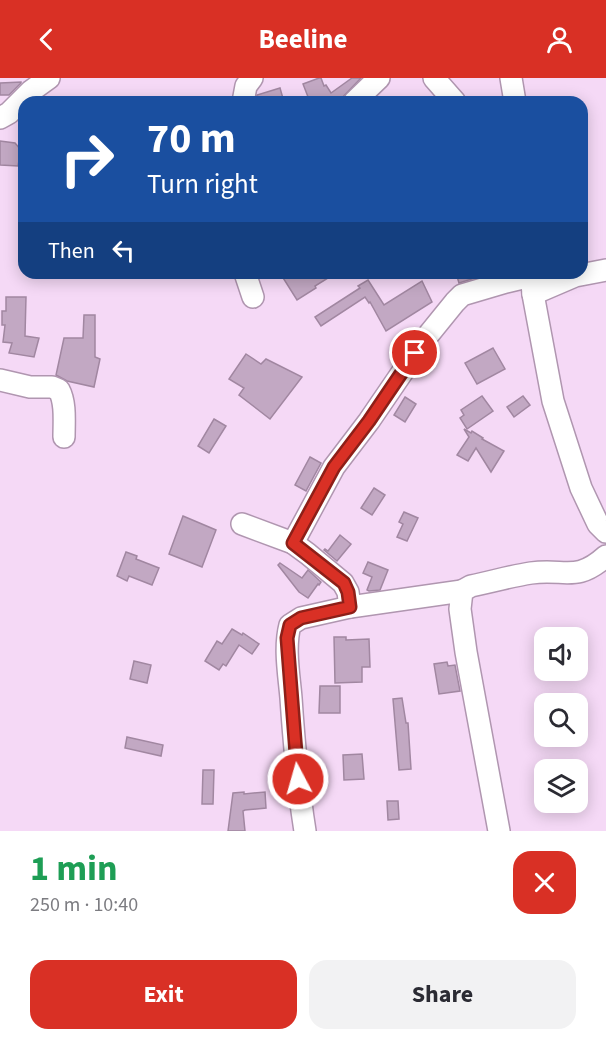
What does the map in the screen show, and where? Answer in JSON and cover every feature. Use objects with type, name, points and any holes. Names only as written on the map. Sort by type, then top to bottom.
[{"type":"street","points":[[26,96],[49,78]]},
{"type":"street","points":[[244,96],[246,86],[252,78]]},
{"type":"street","points":[[435,78],[450,96]]},
{"type":"street","points":[[511,78],[514,96]]},
{"type":"street","points":[[0,118],[18,104]]},
{"type":"street","points":[[588,273],[606,270]]},
{"type":"street","points":[[247,279],[253,297]]},
{"type":"street","points":[[293,543],[334,467],[369,421],[425,339],[455,302],[462,295],[478,289],[549,279]]},
{"type":"street","points":[[532,281],[553,401],[581,488],[598,524],[606,532]]},
{"type":"street","points":[[0,380],[30,387],[52,387],[59,390],[62,395],[64,437]]},
{"type":"street","points":[[242,524],[293,543],[344,583],[350,607]]},
{"type":"street","points":[[305,831],[293,723],[287,638],[290,625],[301,618],[350,607],[462,591],[471,586],[533,573],[578,572],[595,566],[606,556]]},
{"type":"street","points":[[462,591],[460,609],[466,652],[499,831]]},
{"type":"building","points":[[321,78],[324,86],[326,85],[331,93],[352,78],[361,78],[344,96],[308,96],[303,84]]},
{"type":"building","points":[[21,82],[9,95],[0,95],[0,83]]},
{"type":"building","points":[[280,88],[282,96],[257,96]]},
{"type":"building","points":[[0,141],[15,143],[18,146],[18,166],[0,165]]},
{"type":"building","points":[[284,279],[326,279],[315,286],[316,288],[297,300]]},
{"type":"building","points":[[458,279],[472,279],[459,283]]},
{"type":"building","points":[[368,280],[384,305],[422,281],[432,302],[386,331],[365,297],[321,326],[315,317],[360,288],[358,286]]},
{"type":"building","points":[[6,297],[26,297],[25,336],[39,338],[34,357],[9,353],[12,343],[3,342],[5,325],[2,325],[2,311],[6,311]]},
{"type":"building","points":[[84,315],[95,315],[95,357],[100,359],[94,387],[67,381],[56,375],[64,338],[83,338]]},
{"type":"building","points":[[493,348],[505,369],[477,384],[465,363]]},
{"type":"building","points":[[246,354],[261,364],[266,359],[302,377],[270,419],[239,395],[244,388],[229,379]]},
{"type":"building","points":[[482,396],[493,411],[467,429],[460,418],[464,415],[461,410]]},
{"type":"building","points":[[523,396],[530,405],[514,417],[507,407]]},
{"type":"building","points":[[405,397],[416,404],[405,422],[394,415]]},
{"type":"building","points":[[214,419],[226,426],[209,453],[198,446]]},
{"type":"building","points":[[464,429],[471,433],[472,431],[504,451],[491,472],[476,448],[468,461],[457,455],[469,437]]},
{"type":"building","points":[[310,457],[321,463],[306,491],[295,485]]},
{"type":"building","points":[[374,488],[385,495],[372,515],[361,508]]},
{"type":"building","points":[[404,512],[418,518],[407,541],[397,537],[403,524],[399,522]]},
{"type":"building","points":[[183,516],[216,530],[202,567],[169,554]]},
{"type":"building","points":[[340,535],[351,544],[337,561],[324,550],[328,551]]},
{"type":"building","points":[[126,552],[137,556],[136,559],[159,568],[152,585],[129,576],[127,581],[117,576]]},
{"type":"building","points":[[368,562],[388,570],[380,590],[367,590],[372,577],[363,573]]},
{"type":"building","points":[[280,563],[302,578],[308,570],[321,582],[308,598],[299,592],[278,565]]},
{"type":"building","points":[[232,629],[242,635],[243,633],[259,644],[252,654],[239,645],[226,666],[223,664],[219,670],[205,661],[217,641],[222,644]]},
{"type":"building","points":[[334,637],[346,637],[346,640],[369,639],[370,667],[362,667],[362,682],[335,683]]},
{"type":"building","points":[[134,661],[151,665],[147,683],[130,679]]},
{"type":"building","points":[[447,662],[448,666],[455,665],[460,691],[439,694],[434,664]]},
{"type":"building","points":[[320,686],[340,686],[340,713],[319,713]]},
{"type":"building","points":[[402,698],[406,723],[408,723],[411,769],[399,770],[393,699]]},
{"type":"building","points":[[127,737],[163,745],[161,756],[125,748]]},
{"type":"building","points":[[362,754],[364,779],[344,780],[343,755]]},
{"type":"building","points":[[203,770],[214,770],[213,804],[202,804]]},
{"type":"building","points":[[244,792],[244,794],[265,792],[266,808],[243,811],[245,831],[228,831],[233,793]]},
{"type":"building","points":[[387,801],[398,801],[399,819],[388,820]]},
{"type":"route","points":[[298,779],[289,680],[287,638],[290,625],[301,618],[350,607],[344,583],[293,543],[334,467],[369,421],[415,353]]}]
